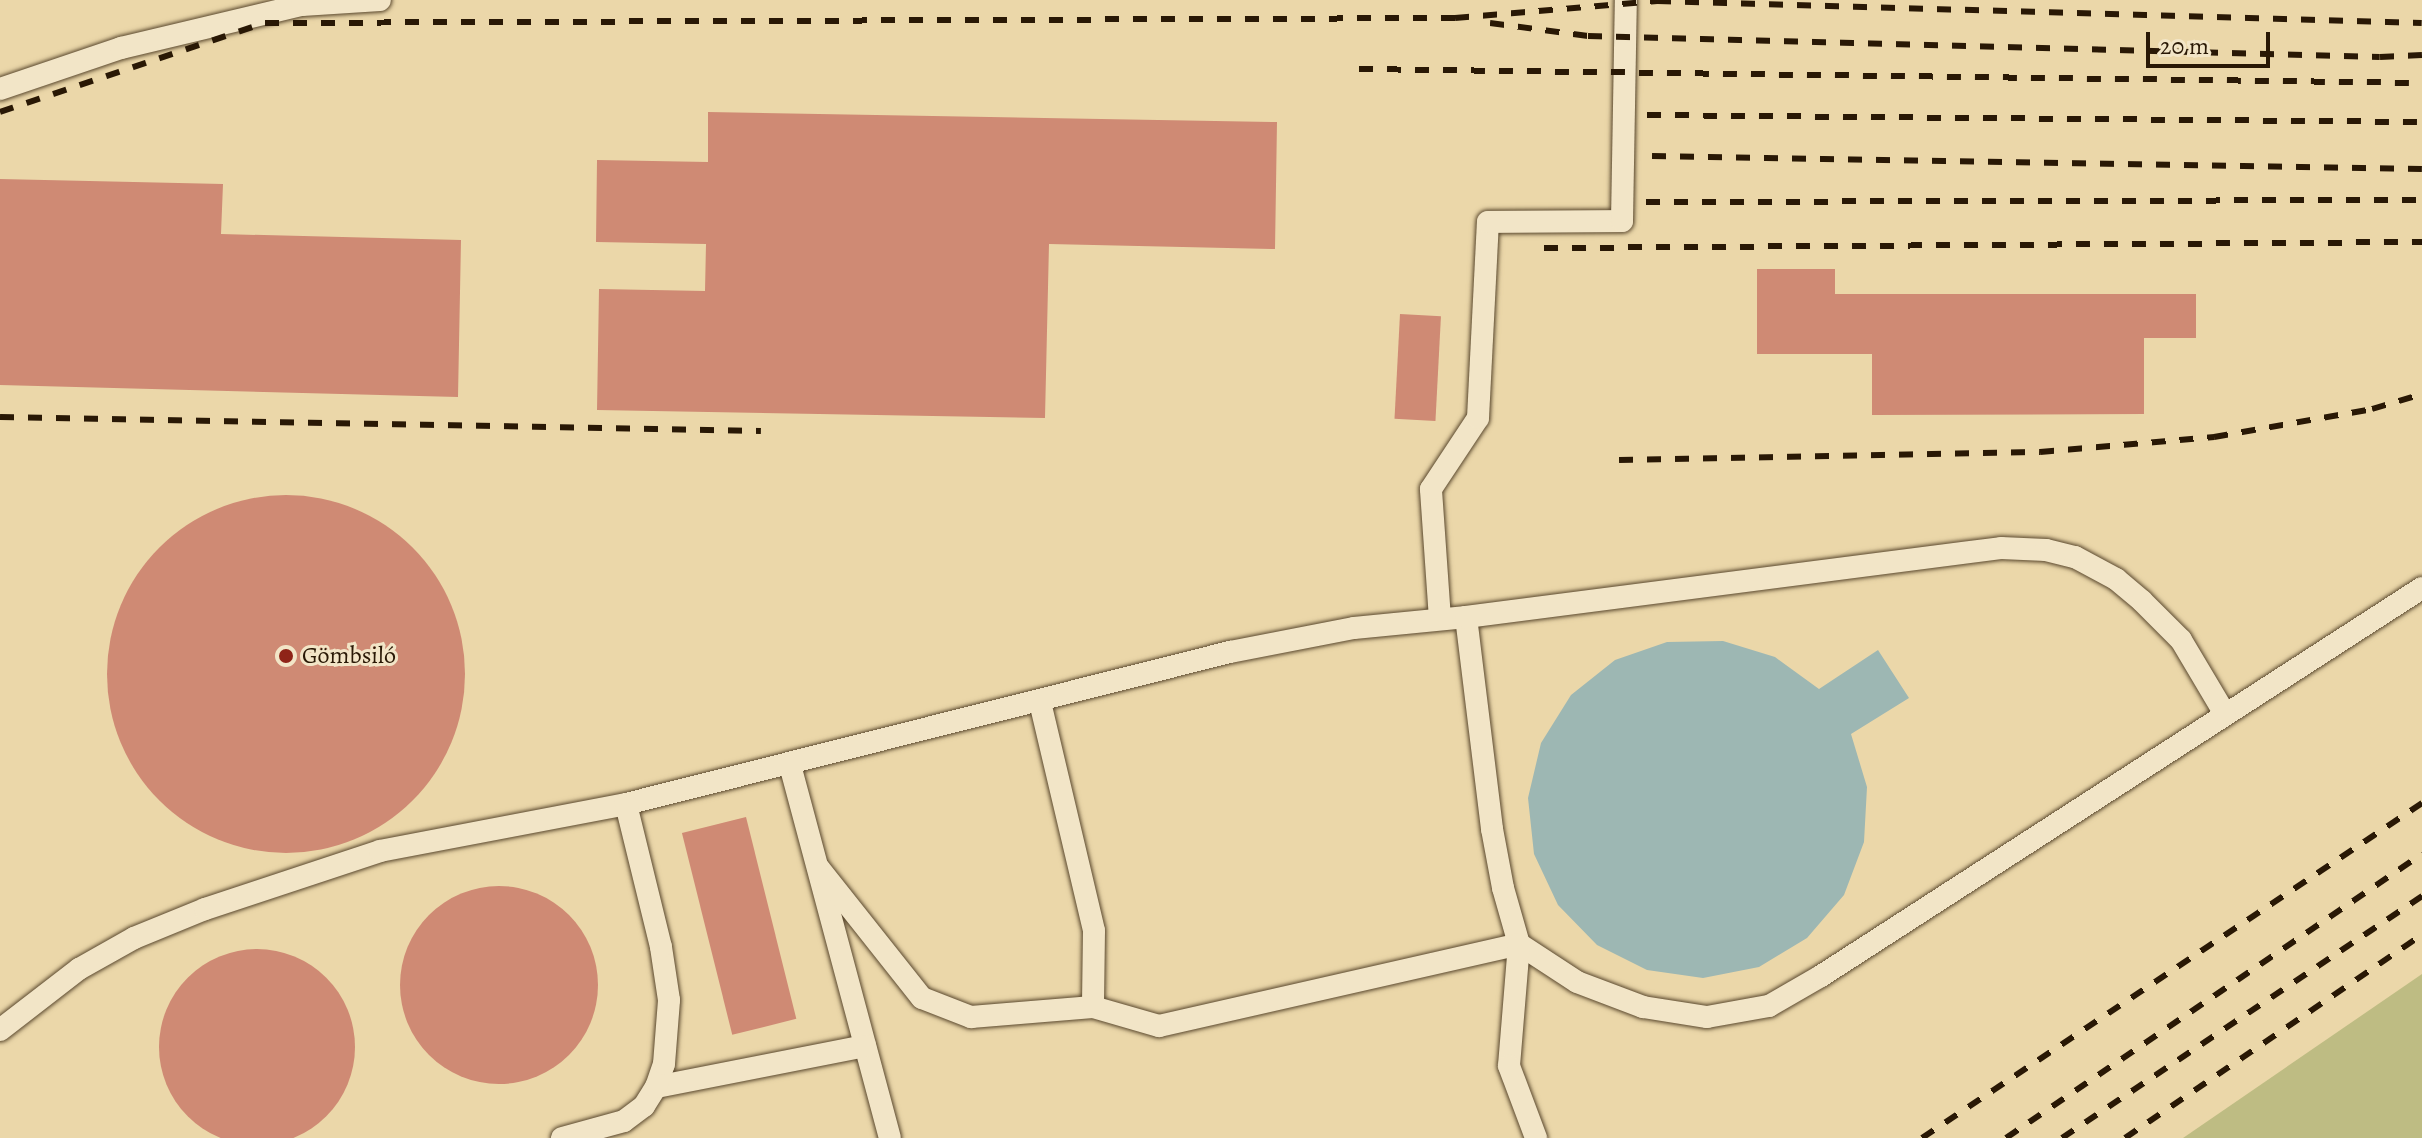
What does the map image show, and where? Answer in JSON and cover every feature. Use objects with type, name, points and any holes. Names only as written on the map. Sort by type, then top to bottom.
[{"type":"lane","points":[[0,89],[121,48],[302,5],[380,0]]},
{"type":"lane","points":[[1440,619],[1431,489],[1478,418],[1488,222],[1622,221],[1626,0]]},
{"type":"lane","points":[[0,1030],[79,969],[134,938],[205,909],[380,851],[626,804],[1230,652],[1354,628],[1466,617],[2001,548],[2046,550],[2089,564],[2116,579],[2142,601],[2181,640],[2225,714]]},
{"type":"lane","points":[[818,867],[922,998],[971,1017],[1093,1007],[1159,1026],[1519,944],[1577,982],[1643,1007],[1707,1017],[1769,1006],[2422,588]]},
{"type":"lane","points":[[1466,617],[1492,829],[1503,888],[1519,944],[1509,1066],[1536,1138]]},
{"type":"lane","points":[[1040,702],[1094,931],[1093,1007]]},
{"type":"lane","points":[[790,765],[890,1138]]},
{"type":"lane","points":[[562,1138],[624,1121],[644,1106],[656,1087],[669,1037],[669,1000],[661,947],[626,804]]},
{"type":"lane","points":[[656,1087],[865,1046]]},
{"type":"shaded area","points":[[2422,974],[2422,1138],[2183,1138]]},
{"type":"water","points":[[1723,641],[1775,657],[1819,689],[1878,650],[1909,698],[1851,734],[1867,787],[1864,842],[1844,895],[1807,938],[1759,967],[1703,978],[1647,970],[1597,945],[1558,905],[1534,854],[1528,798],[1541,743],[1571,695],[1615,660],[1667,642]]},
{"type":"building","points":[[708,112],[1277,122],[1275,249],[1049,244],[1045,418],[597,410],[599,289],[705,291],[706,244],[596,242],[597,160],[708,162]]},
{"type":"building","points":[[0,179],[223,184],[221,234],[461,240],[458,397],[0,385]]},
{"type":"building","points":[[1757,269],[1835,269],[1835,294],[2196,294],[2196,338],[2144,338],[2144,414],[1872,415],[1872,354],[1757,354]]},
{"type":"building","points":[[1400,314],[1441,316],[1435,421],[1395,419]]},
{"type":"building","name":"Gömbsiló","points":[[286,495],[321,498],[355,508],[386,525],[413,547],[435,574],[452,605],[462,639],[465,674],[462,709],[452,743],[435,774],[413,801],[386,823],[355,840],[321,850],[286,853],[251,850],[217,840],[186,823],[159,801],[137,774],[120,743],[110,709],[107,674],[110,639],[120,605],[137,574],[159,547],[186,525],[217,508],[251,498]]},
{"type":"building","points":[[746,817],[796,1019],[732,1035],[682,833]]},
{"type":"building","points":[[499,886],[537,894],[569,915],[590,947],[598,985],[590,1023],[569,1055],[537,1076],[499,1084],[461,1076],[429,1055],[408,1023],[400,985],[408,947],[429,915],[461,894]]},
{"type":"building","points":[[257,949],[295,956],[326,978],[348,1009],[355,1047],[348,1085],[326,1116],[295,1138],[257,1145],[219,1138],[188,1116],[166,1085],[159,1047],[166,1009],[188,978],[219,956]]},
{"type":"railway","points":[[0,112],[265,23],[1455,18],[1657,1],[2422,23]]},
{"type":"railway","points":[[1490,23],[1588,36],[2380,57],[2422,55]]},
{"type":"railway","points":[[1359,69],[2422,83]]},
{"type":"railway","points":[[1647,115],[2422,122]]},
{"type":"railway","points":[[1652,156],[2422,169]]},
{"type":"railway","points":[[1646,202],[2422,200]]},
{"type":"railway","points":[[1544,248],[2422,242]]},
{"type":"railway","points":[[1619,460],[2040,452],[2214,437],[2372,409],[2422,394]]},
{"type":"railway","points":[[0,417],[761,431]]},
{"type":"railway","points":[[1922,1138],[2422,803]]},
{"type":"railway","points":[[2006,1138],[2422,854]]},
{"type":"railway","points":[[2062,1138],[2422,896]]},
{"type":"railway","points":[[2125,1138],[2422,935]]},
{"type":"place","name":"Gömbsiló","points":[[286,656]]}]
